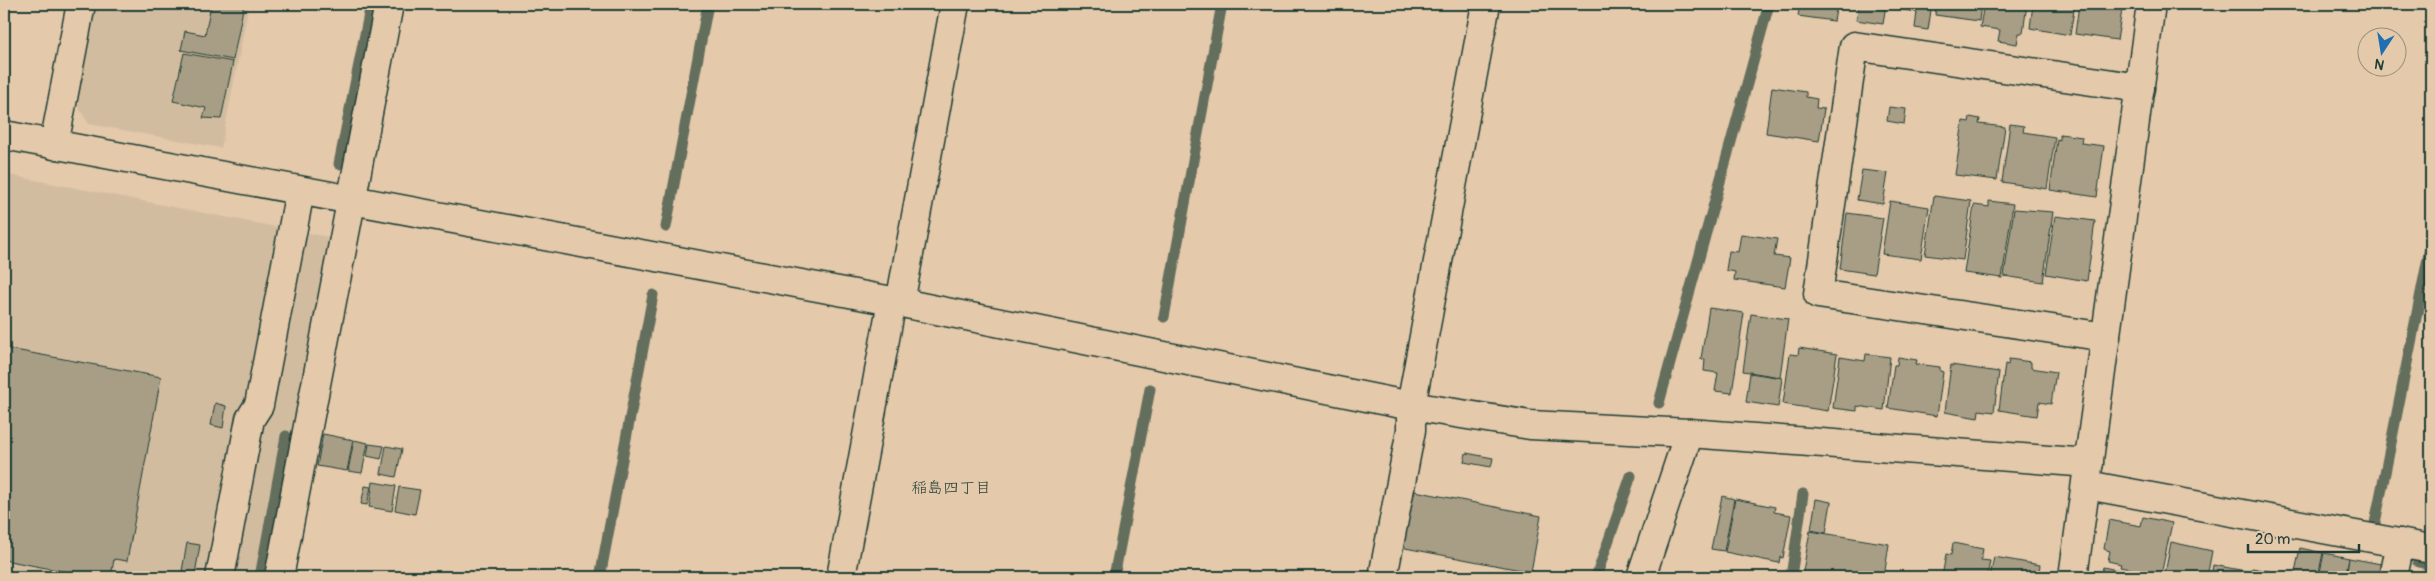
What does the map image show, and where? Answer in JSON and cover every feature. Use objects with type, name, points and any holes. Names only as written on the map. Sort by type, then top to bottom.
[{"type":"street","points":[[54,145],[81,4]]},
{"type":"street","points":[[279,577],[389,4]]},
{"type":"street","points":[[841,577],[955,4]]},
{"type":"street","points":[[1383,577],[1411,430],[1411,406],[1486,4]]},
{"type":"street","points":[[2073,577],[2151,4]]},
{"type":"street","points":[[2106,337],[1818,294],[1854,46],[2140,88]]},
{"type":"street","points":[[4,136],[896,302],[1411,406],[1530,425],[1689,433],[2088,474],[2431,549]]},
{"type":"street","points":[[220,577],[250,419],[259,405],[300,191]]},
{"type":"street","points":[[1641,577],[1689,433]]},
{"type":"street","points":[[2393,577],[2400,543]]},
{"type":"shaded area","points":[[95,4],[249,4],[221,148],[89,124],[76,104]]},
{"type":"shaded area","points":[[4,174],[333,238],[294,436],[283,435],[256,577],[4,577]]},
{"type":"building","points":[[211,4],[244,4],[233,60],[181,50],[185,31],[205,35]]},
{"type":"building","points":[[1800,4],[1837,4],[1834,21],[1798,16]]},
{"type":"building","points":[[1852,4],[1886,4],[1883,24],[1856,20],[1859,5]]},
{"type":"building","points":[[1897,4],[1932,4],[1928,30],[1915,28],[1917,12],[1896,9]]},
{"type":"building","points":[[1936,4],[1981,4],[1979,21],[1935,15]]},
{"type":"building","points":[[1984,4],[2027,4],[2023,33],[2019,33],[2017,44],[1998,41],[2000,30],[1980,27]]},
{"type":"building","points":[[2033,4],[2075,4],[2070,35],[2030,28]]},
{"type":"building","points":[[2079,4],[2123,4],[2117,40],[2075,34]]},
{"type":"building","points":[[184,53],[233,62],[221,119],[203,118],[206,108],[173,101]]},
{"type":"building","points":[[1772,87],[1806,92],[1806,97],[1817,99],[1816,108],[1824,109],[1819,141],[1766,133]]},
{"type":"building","points":[[1889,107],[1906,109],[1904,124],[1887,121]]},
{"type":"building","points":[[1970,117],[1980,119],[1979,124],[2005,127],[1997,180],[1955,175],[1963,121],[1969,122]]},
{"type":"building","points":[[2010,124],[2024,126],[2023,132],[2055,137],[2047,189],[2002,182]]},
{"type":"building","points":[[2060,134],[2082,137],[2081,143],[2104,146],[2097,197],[2050,190],[2057,139],[2060,140]]},
{"type":"building","points":[[1862,170],[1888,173],[1883,204],[1857,200]]},
{"type":"building","points":[[1934,196],[1971,201],[1963,260],[1925,255]]},
{"type":"building","points":[[1890,201],[1929,207],[1921,259],[1882,254]]},
{"type":"building","points":[[1989,201],[2013,204],[2002,278],[1964,273],[1974,205],[1989,207]]},
{"type":"building","points":[[2014,209],[2053,212],[2043,282],[2004,276]]},
{"type":"building","points":[[1847,213],[1883,218],[1874,274],[1840,269]]},
{"type":"building","points":[[2055,216],[2095,221],[2087,281],[2046,274]]},
{"type":"building","points":[[1741,234],[1777,239],[1774,256],[1790,258],[1785,287],[1734,280],[1735,272],[1726,270],[1729,251],[1738,252]]},
{"type":"building","points":[[1709,308],[1744,313],[1732,393],[1715,391],[1718,373],[1704,371],[1705,359],[1701,359]]},
{"type":"building","points":[[1751,314],[1788,319],[1780,377],[1743,371]]},
{"type":"building","points":[[4,348],[161,377],[127,561],[114,559],[111,577],[94,577],[4,560]]},
{"type":"building","points":[[1799,348],[1837,354],[1828,411],[1783,404],[1790,354],[1798,355]]},
{"type":"building","points":[[1866,354],[1890,357],[1884,410],[1857,406],[1857,411],[1833,408],[1840,357],[1865,361]]},
{"type":"building","points":[[1898,357],[1917,360],[1916,364],[1940,367],[1940,371],[1943,372],[1937,416],[1888,408],[1894,365],[1897,365]]},
{"type":"building","points":[[2009,359],[2031,362],[2031,368],[2056,372],[2051,404],[2039,402],[2037,416],[1999,410],[2005,364],[2008,365]]},
{"type":"building","points":[[1951,365],[1999,372],[1994,412],[1979,410],[1978,418],[1945,412]]},
{"type":"building","points":[[1750,373],[1782,378],[1778,407],[1746,402]]},
{"type":"building","points":[[215,403],[226,406],[223,428],[211,425]]},
{"type":"building","points":[[323,434],[353,440],[347,471],[317,466]]},
{"type":"building","points":[[354,440],[368,443],[362,473],[348,471]]},
{"type":"building","points":[[369,444],[384,446],[381,459],[367,456]]},
{"type":"building","points":[[386,446],[402,449],[396,477],[381,474]]},
{"type":"building","points":[[1466,453],[1493,458],[1491,467],[1464,462]]},
{"type":"building","points":[[373,482],[396,486],[392,511],[369,507]]},
{"type":"building","points":[[365,486],[371,487],[367,505],[361,504]]},
{"type":"building","points":[[399,487],[420,490],[415,514],[395,510]]},
{"type":"building","points":[[1415,491],[1541,516],[1531,572],[1400,547],[1410,494],[1414,495]]},
{"type":"building","points":[[1722,496],[1734,499],[1724,551],[1711,549]]},
{"type":"building","points":[[1735,499],[1775,507],[1774,512],[1791,515],[1783,558],[1780,557],[1779,563],[1725,552]]},
{"type":"building","points":[[1816,499],[1831,502],[1826,533],[1811,530]]},
{"type":"building","points":[[2143,517],[2172,523],[2161,575],[2120,567],[2121,564],[2108,561],[2110,551],[2104,549],[2109,520],[2141,526]]},
{"type":"building","points":[[1810,531],[1889,544],[1884,577],[1802,577]]},
{"type":"building","points":[[2171,542],[2212,551],[2207,577],[2181,577],[2165,574]]},
{"type":"building","points":[[187,543],[200,545],[195,574],[182,571]]},
{"type":"building","points":[[1953,543],[1983,549],[1981,560],[1990,561],[1987,577],[1942,577],[1946,554],[1951,555]]},
{"type":"building","points":[[2300,548],[2323,553],[2318,577],[2294,577]]},
{"type":"building","points":[[2324,553],[2349,558],[2345,577],[2319,577]]},
{"type":"building","points":[[1994,557],[2040,565],[2038,577],[1990,577]]},
{"type":"building","points":[[2349,558],[2381,564],[2378,577],[2346,577]]},
{"type":"building","points":[[2213,565],[2251,572],[2252,568],[2291,575],[2290,577],[2211,577]]},
{"type":"building","points":[[2103,567],[2131,573],[2130,577],[2101,577]]},
{"type":"building","points":[[2419,572],[2431,575],[2431,577],[2418,577]]},
{"type":"building","points":[[2132,573],[2154,577],[2132,577]]},
{"type":"waterway","points":[[339,164],[371,4]]},
{"type":"waterway","points":[[666,227],[708,4]]},
{"type":"waterway","points":[[1164,317],[1222,4]]},
{"type":"waterway","points":[[1659,403],[1769,4]]},
{"type":"waterway","points":[[2374,528],[2431,243]]},
{"type":"waterway","points":[[600,577],[653,295]]},
{"type":"waterway","points":[[1114,577],[1150,389]]},
{"type":"waterway","points":[[260,577],[286,436]]},
{"type":"waterway","points":[[1596,577],[1631,476]]},
{"type":"waterway","points":[[1791,577],[1803,494]]},
{"type":"waterway","points":[[2418,562],[2431,565]]},
{"type":"district","name":"稲島四丁目","points":[[951,487]]}]
